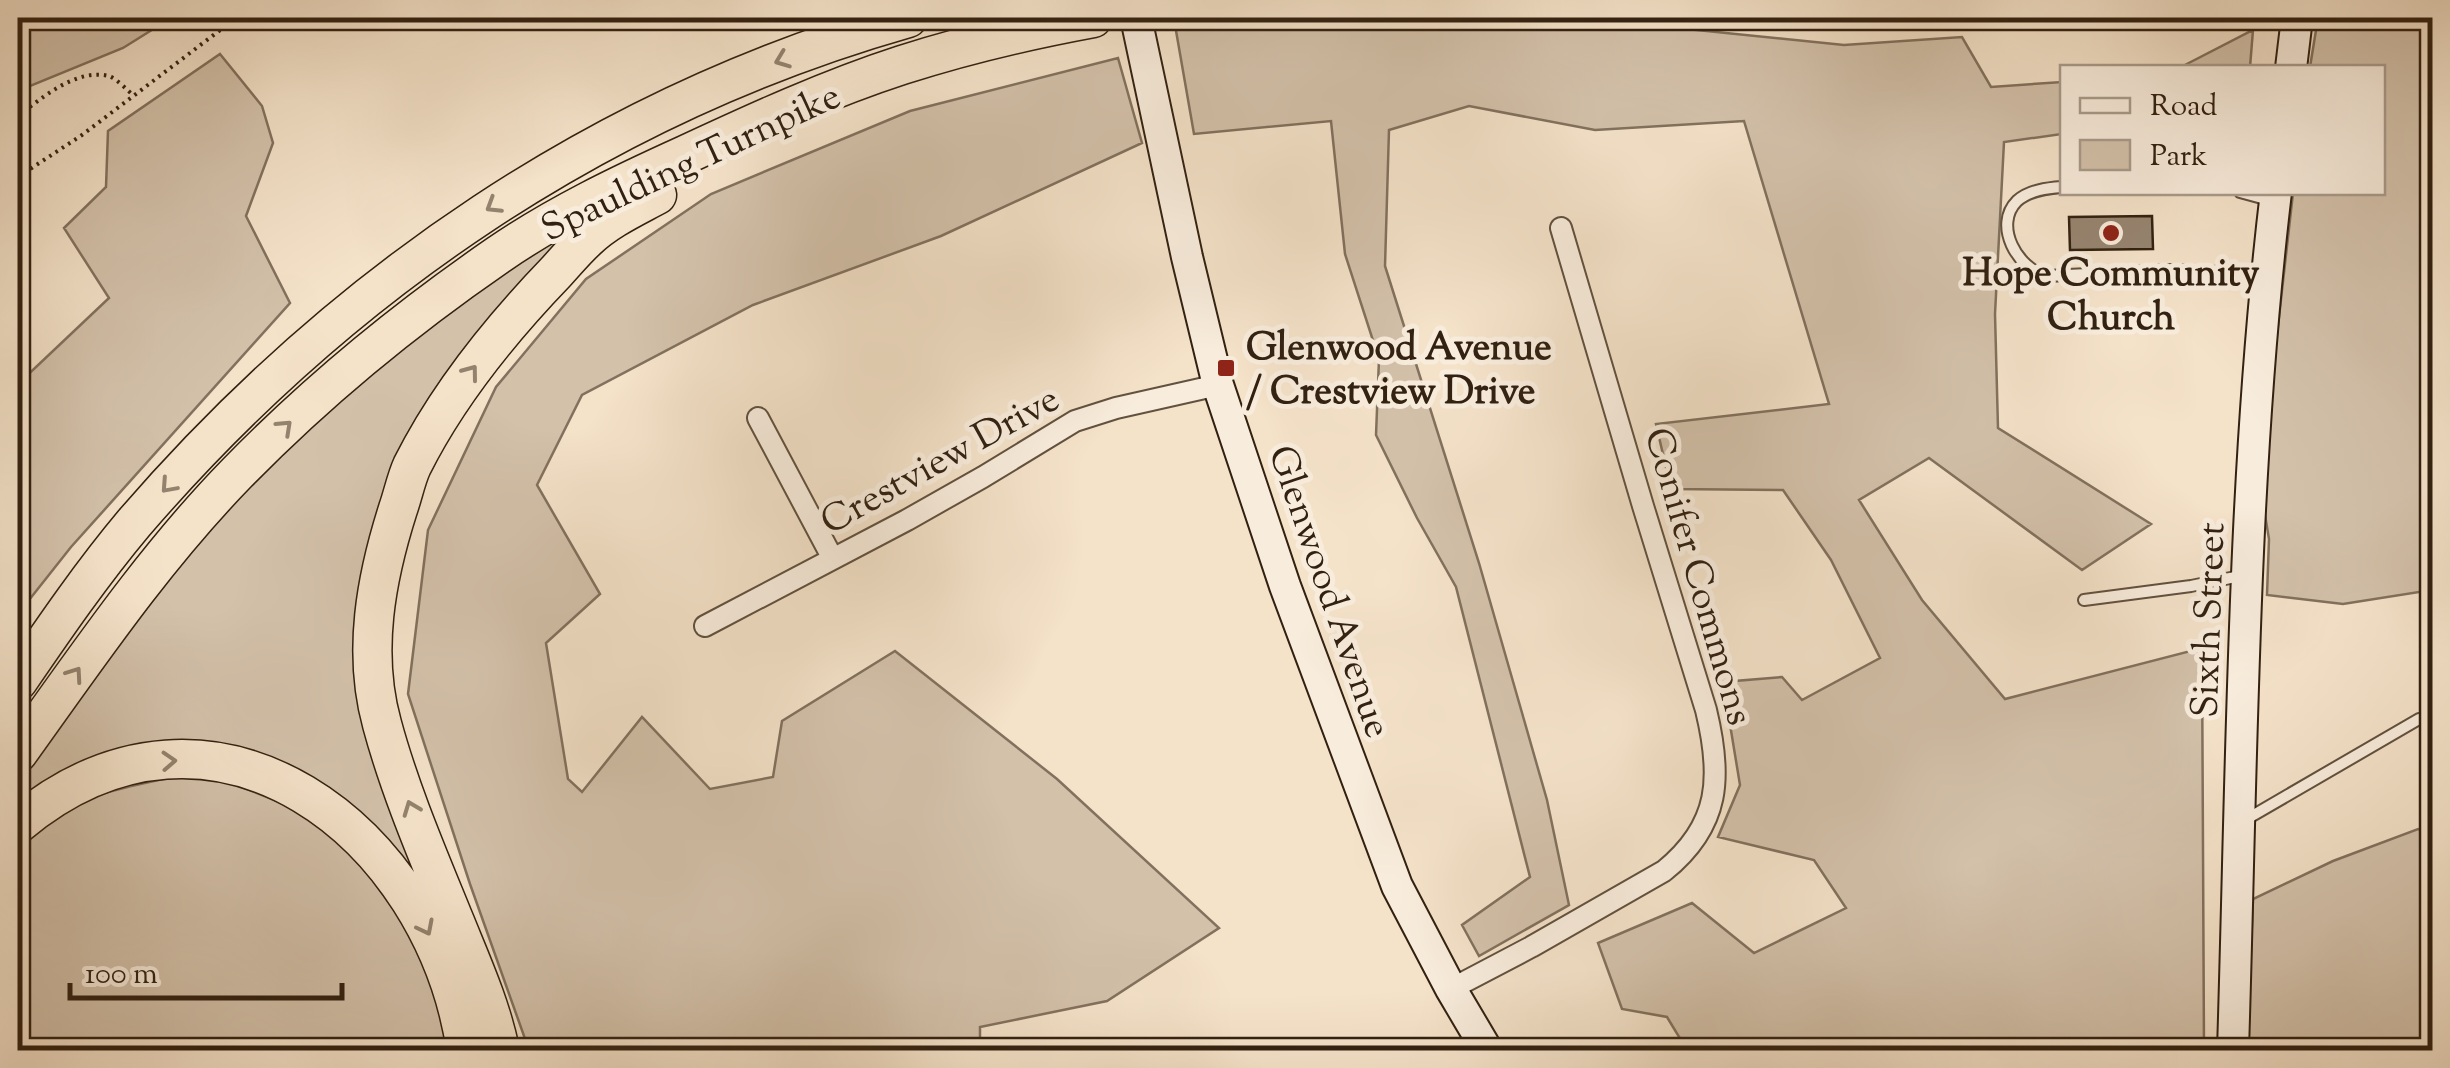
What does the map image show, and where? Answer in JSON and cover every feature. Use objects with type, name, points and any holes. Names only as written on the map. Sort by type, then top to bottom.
[{"type":"highway","name":"Spaulding Turnpike","points":[[24,667],[133,524],[223,426],[319,335],[423,254],[531,183],[650,118],[769,65],[908,18]]},
{"type":"highway","name":"Spaulding Turnpike","points":[[18,753],[102,634],[236,473],[362,357],[501,253],[582,205],[734,132],[884,72],[984,41],[1093,18]]},
{"type":"highway","points":[[500,1050],[476,973],[398,774],[381,721],[373,675],[372,621],[379,576],[412,467],[464,381],[502,332],[587,238],[616,217],[700,172],[844,104],[884,72]]},
{"type":"highway","points":[[18,824],[56,795],[78,784],[113,770],[150,762],[200,760],[225,764],[298,789],[340,818],[399,882],[445,971],[466,1050]]},
{"type":"street","name":"Glenwood Avenue","points":[[1136,18],[1218,385],[1285,586],[1396,886],[1487,1050]]},
{"type":"street","name":"Sixth Street","points":[[2233,1050],[2246,575],[2266,274],[2275,197]]},
{"type":"street","name":"Conifer Commons","points":[[1451,989],[1664,871],[1694,842],[1704,825],[1715,786],[1714,741],[1706,710],[1561,228]]},
{"type":"street","name":"Crestview Drive","points":[[705,626],[984,477],[1075,421],[1218,385]]},
{"type":"street","points":[[758,418],[832,559]]},
{"type":"lane","points":[[2060,187],[2029,194],[2011,211],[2010,240],[2016,257],[2037,274],[2171,270],[2266,274]]},
{"type":"lane","points":[[2084,600],[2246,575]]},
{"type":"lane","points":[[2240,823],[2419,718]]},
{"type":"path","points":[[18,177],[82,135],[232,19]]},
{"type":"path","points":[[18,116],[82,76],[111,76],[134,96]]},
{"type":"green space","points":[[18,18],[171,18],[123,48],[18,91]]},
{"type":"green space","points":[[1579,18],[1844,45],[1962,37],[1991,87],[2060,82],[2060,134],[2004,142],[1995,314],[1998,428],[2151,524],[2082,570],[1929,458],[1859,500],[1922,600],[2005,699],[2202,648],[2204,1050],[1687,1050],[1667,1017],[1622,1009],[1598,943],[1692,903],[1754,953],[1846,908],[1814,860],[1718,837],[1740,785],[1723,682],[1782,677],[1802,700],[1880,658],[1831,560],[1783,490],[1671,489],[1656,424],[1829,404],[1744,121],[1595,130],[1469,106],[1389,130],[1385,266],[1479,563],[1547,800],[1569,905],[1479,956],[1462,925],[1530,877],[1456,587],[1376,435],[1379,359],[1345,254],[1331,121],[1194,134],[1175,25]]},
{"type":"green space","points":[[2318,18],[2432,18],[2432,590],[2343,604],[2267,595],[2269,539],[2260,485],[2293,195],[2385,195],[2385,65],[2310,65]]},
{"type":"green space","points":[[2253,30],[2250,65],[2185,65]]},
{"type":"green space","points":[[220,54],[262,106],[273,143],[246,216],[290,303],[71,547],[18,614],[18,384],[109,298],[64,228],[106,187],[108,131]]},
{"type":"green space","points":[[1118,58],[1142,143],[941,236],[753,305],[582,395],[537,485],[600,594],[546,643],[568,779],[582,792],[642,717],[710,789],[773,777],[782,721],[895,651],[1057,779],[1219,928],[1107,1001],[980,1027],[980,1050],[529,1050],[408,694],[428,530],[496,387],[586,279],[711,194],[910,111]]},
{"type":"green space","points":[[596,208],[465,351],[367,630],[434,925],[245,761],[18,811],[18,792],[29,768],[92,670],[234,494],[376,359]]},
{"type":"green space","points":[[197,769],[331,823],[422,948],[452,1050],[18,1050],[18,835],[54,806]]},
{"type":"green space","points":[[2418,829],[2432,836],[2432,1050],[2247,1050],[2253,899],[2333,861]]},
{"type":"building","name":"Hope Community Church","points":[[2152,216],[2153,249],[2070,250],[2069,217]]},
{"type":"place","name":"Hope Community Church","points":[[2111,233]]},
{"type":"place","name":"Glenwood Avenue / Crestview Drive","points":[[1226,368]]}]
